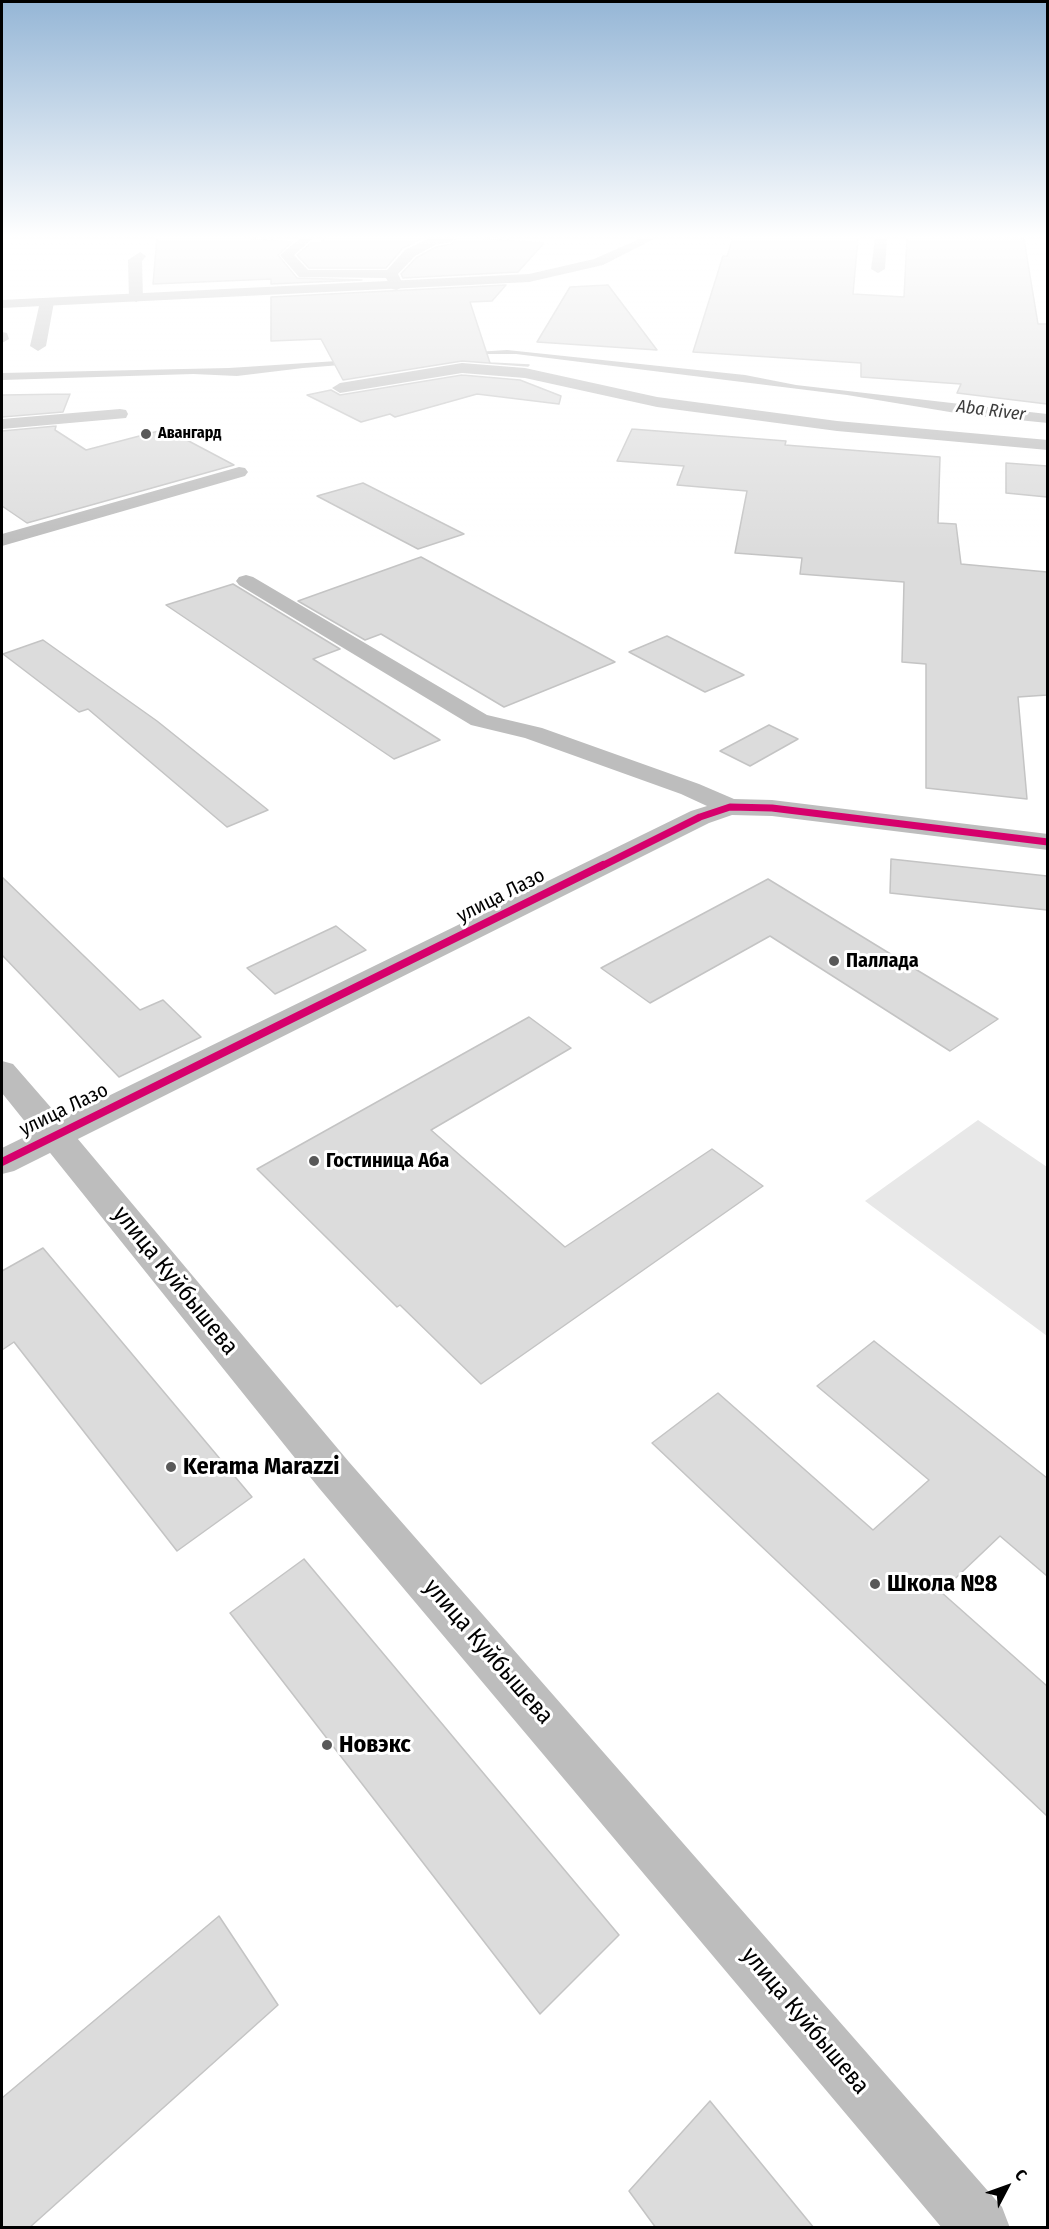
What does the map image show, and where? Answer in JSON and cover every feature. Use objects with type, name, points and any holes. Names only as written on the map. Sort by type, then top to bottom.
[{"type":"main road","points":[[340,388],[462,368],[525,373],[657,402],[837,426],[1047,445]]},
{"type":"main road","points":[[2,424],[120,414]]},
{"type":"main road","points":[[2,540],[239,472]]},
{"type":"main road","points":[[246,581],[479,720],[533,733],[690,789],[729,807]]},
{"type":"main road","name":"улица Лазо","points":[[2,1162],[700,817],[729,807],[772,808],[1047,842]]},
{"type":"main road","name":"улица Куйбышева","points":[[2,1072],[334,1475],[981,2228]]},
{"type":"shaded area","points":[[978,1120],[1047,1167],[1047,1336],[865,1201]]},
{"type":"water","name":"Aba River","points":[[507,350],[745,375],[796,385],[1047,414],[1048,423],[968,415],[847,395],[516,354],[479,354],[303,368],[237,376],[193,374],[2,380],[2,373],[229,368]]},
{"type":"building","points":[[323,343],[483,343],[490,363],[529,365],[528,366],[462,361],[343,380]]},
{"type":"building","points":[[552,343],[652,343],[657,350]]},
{"type":"building","points":[[696,343],[1047,343],[1047,404],[957,393],[961,384],[861,377],[861,363],[693,352]]},
{"type":"building","points":[[462,375],[520,380],[561,396],[559,404],[477,394],[395,417],[390,414],[361,422],[307,395],[331,390],[340,395]]},
{"type":"building","points":[[70,394],[63,412],[2,417],[2,395]]},
{"type":"building","points":[[56,426],[55,430],[86,450],[166,429],[234,465],[27,523],[2,506],[2,431]]},
{"type":"building","points":[[632,429],[786,441],[785,445],[940,457],[938,523],[956,524],[961,564],[1047,572],[1047,695],[1018,697],[1027,799],[926,788],[926,664],[902,662],[904,582],[800,574],[802,558],[735,553],[747,491],[677,485],[684,466],[617,461]]},
{"type":"building","points":[[1006,463],[1047,466],[1047,497],[1006,493]]},
{"type":"building","points":[[363,483],[464,534],[418,549],[317,496]]},
{"type":"building","points":[[421,557],[615,662],[504,707],[381,634],[365,640],[298,601]]},
{"type":"building","points":[[233,584],[340,649],[313,659],[440,740],[394,759],[166,605]]},
{"type":"building","points":[[667,636],[744,675],[705,692],[629,652]]},
{"type":"building","points":[[43,640],[157,721],[268,810],[227,827],[88,709],[79,712],[3,654]]},
{"type":"building","points":[[769,725],[798,739],[750,766],[720,751]]},
{"type":"building","points":[[891,859],[1047,876],[1047,910],[890,893]]},
{"type":"building","points":[[2,877],[140,1010],[163,1000],[201,1037],[119,1077],[2,955]]},
{"type":"building","points":[[768,879],[998,1019],[950,1051],[770,936],[650,1003],[601,968]]},
{"type":"building","points":[[336,926],[366,950],[275,994],[247,968]]},
{"type":"building","points":[[529,1017],[571,1048],[431,1130],[565,1247],[712,1149],[763,1186],[481,1384],[400,1305],[397,1307],[257,1169]]},
{"type":"building","points":[[43,1248],[252,1497],[177,1551],[14,1342],[2,1350],[2,1271]]},
{"type":"building","name":"Школа №8","points":[[874,1341],[1047,1478],[1047,1576],[1000,1536],[941,1592],[1047,1686],[1047,1816],[652,1443],[718,1393],[873,1530],[929,1480],[817,1386]]},
{"type":"building","points":[[304,1559],[619,1935],[540,2014],[230,1613]]},
{"type":"building","points":[[219,1916],[278,2005],[29,2228],[2,2228],[2,2098]]},
{"type":"building","points":[[710,2101],[814,2228],[656,2228],[629,2191]]},
{"type":"cycle path","points":[[2,1162],[700,817],[730,807],[772,808],[1048,842]]},
{"type":"place","name":"Авангард","points":[[146,434]]},
{"type":"place","name":"Паллада","points":[[834,961]]},
{"type":"place","name":"Гостиница Аба","points":[[314,1161]]},
{"type":"place","name":"Kerama Marazzi","points":[[171,1467]]},
{"type":"place","name":"Школа №8","points":[[875,1584]]},
{"type":"place","name":"Новэкс","points":[[327,1745]]}]
